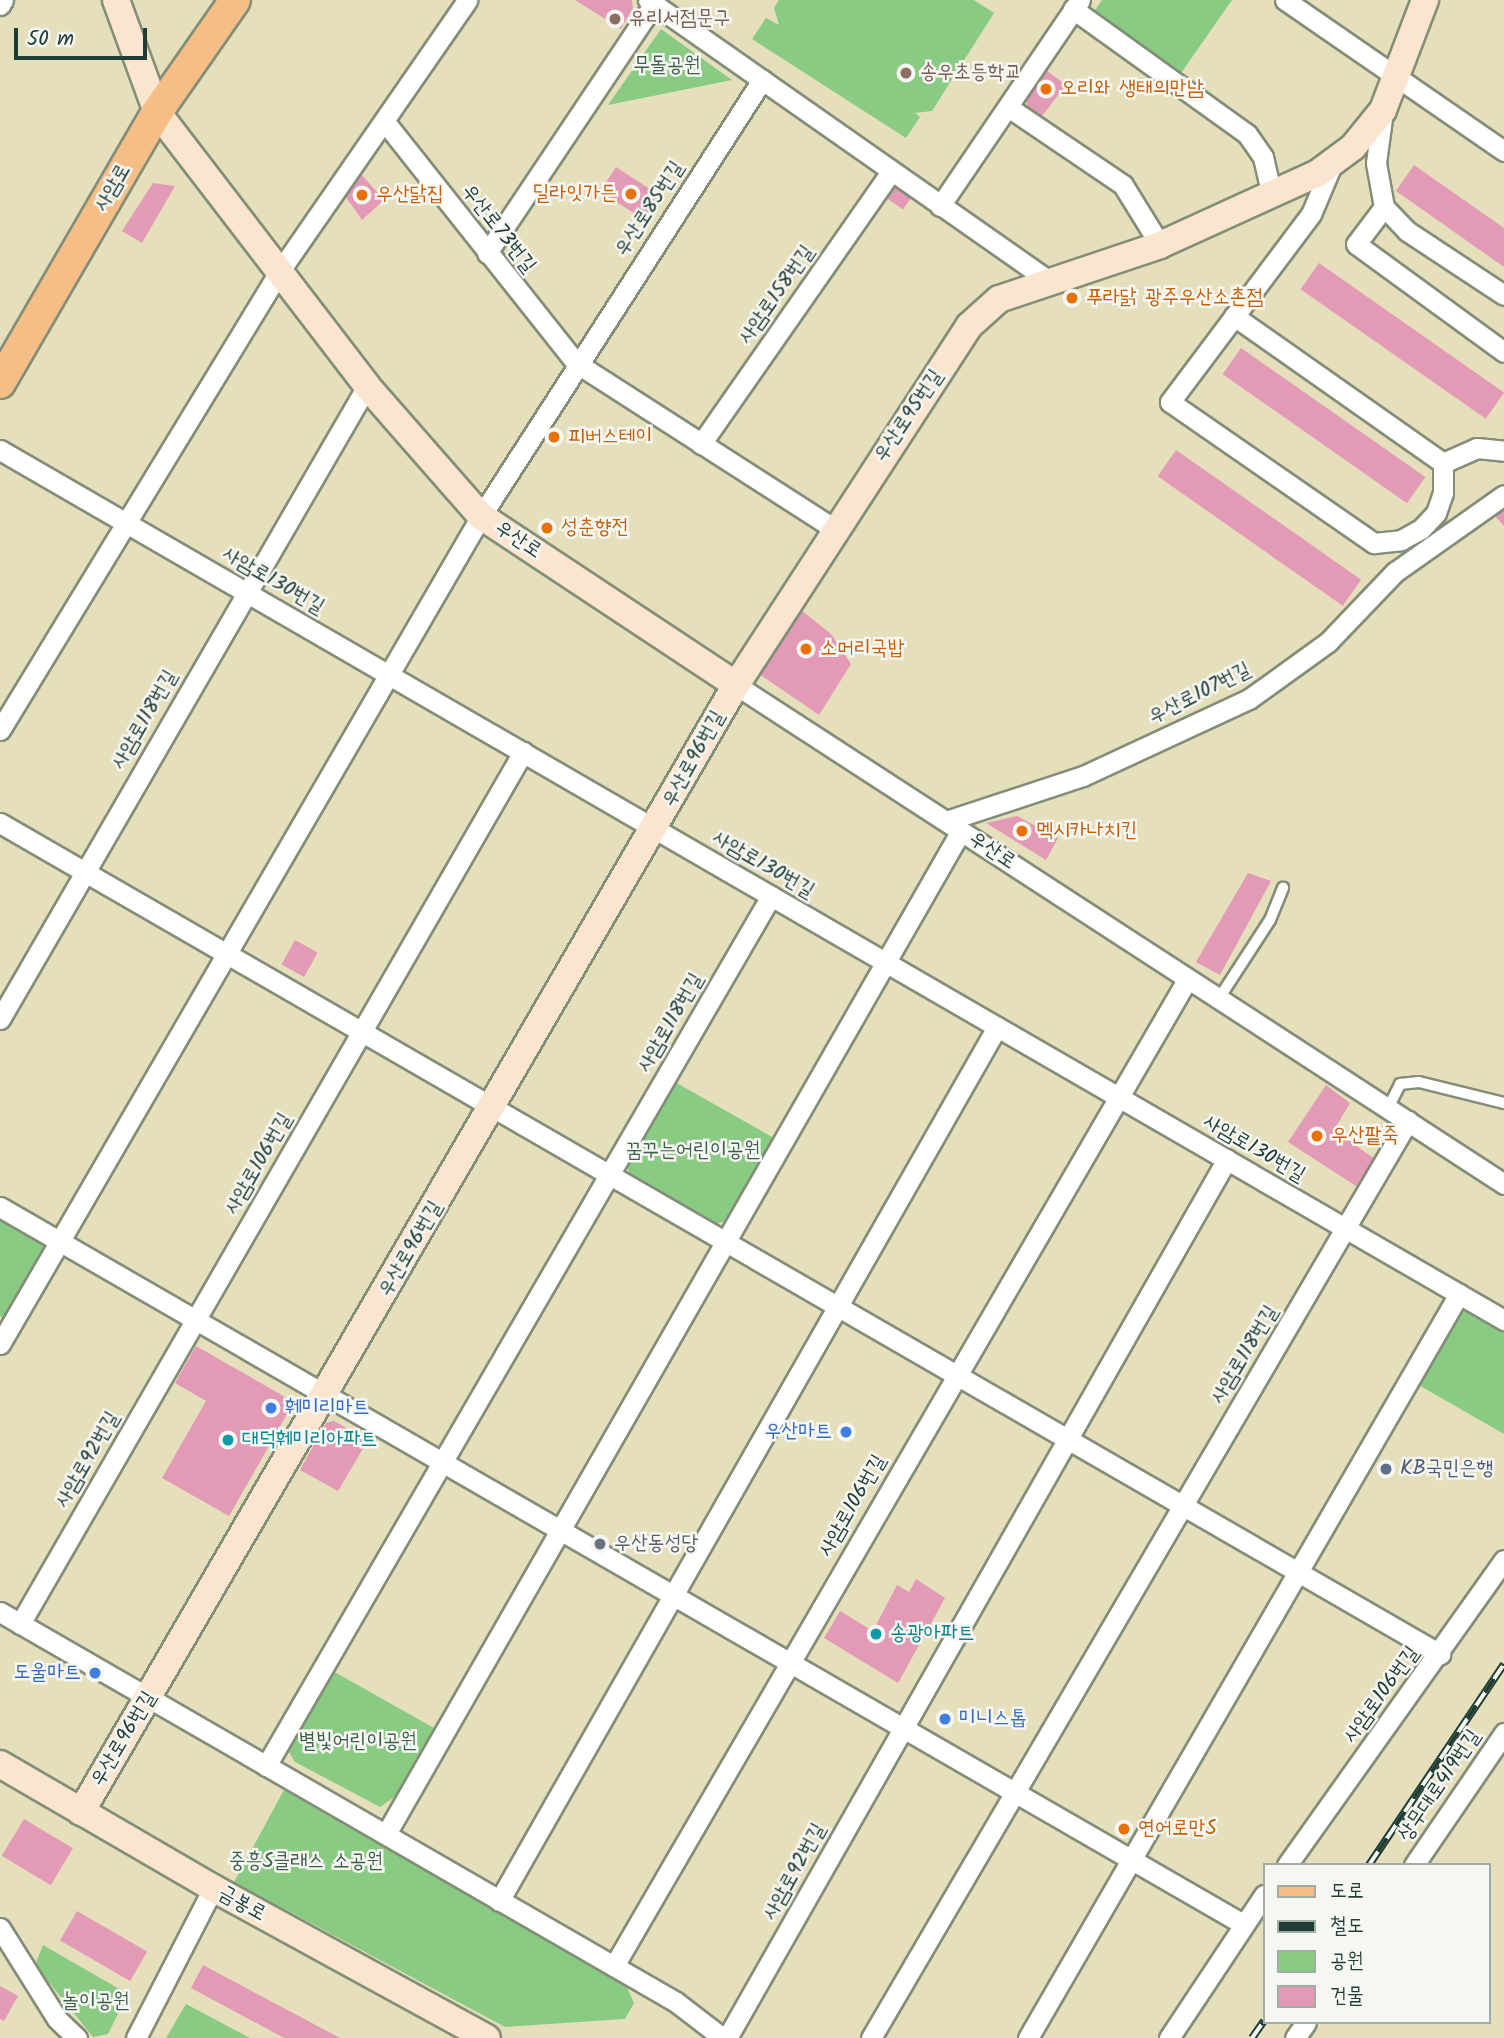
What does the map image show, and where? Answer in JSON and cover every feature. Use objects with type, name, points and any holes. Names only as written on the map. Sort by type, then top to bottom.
[{"type":"main road","name":"사암로","points":[[0,383],[157,112],[235,0]]},
{"type":"street","points":[[0,5],[3,0]]},
{"type":"street","name":"우산로","points":[[116,0],[157,112],[367,386],[481,516],[1186,980],[1504,1184]]},
{"type":"street","points":[[0,730],[279,272],[386,122],[467,0]]},
{"type":"street","points":[[1285,0],[1504,151]]},
{"type":"street","name":"우산로95번길","points":[[736,685],[835,528],[983,310],[1049,281],[1160,245],[1272,196],[1333,162],[1353,147],[1383,110],[1398,79],[1425,0]]},
{"type":"street","points":[[487,253],[651,2],[676,8],[762,80],[1049,281]]},
{"type":"street","points":[[940,206],[1077,5],[1247,134],[1263,157],[1272,196]]},
{"type":"street","name":"우산로85번길","points":[[481,516],[576,363],[762,80]]},
{"type":"street","points":[[1008,107],[1123,185],[1160,245]]},
{"type":"street","points":[[1383,110],[1376,163],[1384,207],[1407,231],[1504,295]]},
{"type":"street","name":"우산로73번길","points":[[386,122],[576,363]]},
{"type":"street","points":[[1333,162],[1311,214],[1170,402],[1374,543],[1401,540],[1421,529],[1436,513],[1443,493],[1443,463]]},
{"type":"street","name":"사암로158번길","points":[[701,444],[891,172]]},
{"type":"street","points":[[1384,207],[1356,244],[1504,352]]},
{"type":"street","points":[[1234,316],[1443,463]]},
{"type":"street","points":[[576,363],[835,528]]},
{"type":"street","points":[[246,592],[367,386]]},
{"type":"street","points":[[1443,463],[1477,448],[1504,451]]},
{"type":"street","name":"사암로130번길","points":[[0,450],[1504,1320]]},
{"type":"street","name":"우산로107번길","points":[[954,826],[1083,776],[1249,699],[1328,642],[1395,572],[1504,495]]},
{"type":"street","name":"우산로","points":[[389,675],[481,516]]},
{"type":"street","name":"사암로118번길","points":[[84,871],[246,592]]},
{"type":"street","points":[[0,1344],[389,675]]},
{"type":"street","name":"우산로96번길","points":[[81,1812],[494,1107],[736,685]]},
{"type":"street","points":[[362,1031],[523,752]]},
{"type":"street","points":[[0,823],[1440,1654]]},
{"type":"street","points":[[386,1834],[886,962],[954,826]]},
{"type":"street","points":[[0,1018],[84,871]]},
{"type":"street","name":"사암로118번길","points":[[610,1174],[771,896]]},
{"type":"street","points":[[957,1373],[1186,980]]},
{"type":"street","points":[[499,1901],[998,1027]]},
{"type":"street","name":"사암로106번길","points":[[195,1320],[362,1031]]},
{"type":"street","name":"사암로118번길","points":[[1183,1505],[1408,1121]]},
{"type":"street","points":[[902,1727],[1227,1159]]},
{"type":"street","points":[[266,1766],[610,1174]]},
{"type":"street","points":[[0,1207],[1243,1924]]},
{"type":"street","points":[[1028,2038],[1133,1861],[1459,1294]]},
{"type":"street","name":"사암로92번길","points":[[20,1624],[195,1320]]},
{"type":"street","name":"사암로106번길","points":[[789,1662],[957,1373]]},
{"type":"street","points":[[872,2038],[1183,1505]]},
{"type":"street","name":"사암로106번길","points":[[1288,1863],[1440,1654],[1504,1560]]},
{"type":"street","name":"사암로92번길","points":[[0,1612],[676,2002],[725,2038],[902,1727]]},
{"type":"street","points":[[614,1966],[789,1662]]},
{"type":"street","name":"상무대로419번길","points":[[1415,1863],[1504,1733]]},
{"type":"street","name":"금봉로","points":[[0,1764],[213,1888],[487,2038]]},
{"type":"street","points":[[136,2038],[213,1888]]},
{"type":"street","points":[[1170,2038],[1262,1898]]},
{"type":"street","points":[[0,1928],[57,2019],[77,2038]]},
{"type":"lane","points":[[1218,1000],[1270,919],[1283,887]]},
{"type":"lane","points":[[1388,1108],[1400,1084],[1419,1082],[1504,1103]]},
{"type":"green space","points":[[779,0],[974,0],[994,13],[932,111],[915,113],[920,117],[906,138],[752,39],[766,18],[779,25],[774,8]]},
{"type":"green space","points":[[1102,0],[1232,0],[1179,76],[1091,16]]},
{"type":"green space","name":"무돌공원","points":[[661,29],[732,80],[608,105]]},
{"type":"green space","name":"꿈꾸는어린이공원","points":[[673,1081],[774,1138],[727,1221],[715,1224],[629,1174],[627,1162]]},
{"type":"green space","points":[[0,1216],[47,1243],[4,1319],[0,1316]]},
{"type":"green space","points":[[1467,1310],[1504,1331],[1504,1434],[1415,1383],[1454,1315]]},
{"type":"green space","name":"별빛어린이공원","points":[[331,1670],[434,1728],[396,1796],[380,1807],[295,1762],[289,1752],[291,1738]]},
{"type":"green space","name":"중흥S클래스 소공원","points":[[284,1790],[626,1985],[634,2003],[625,2019],[505,2027],[234,1882]]},
{"type":"green space","name":"놀이공원","points":[[43,1945],[128,1994],[108,2034],[93,2037],[35,1965]]},
{"type":"green space","points":[[186,2004],[250,2038],[166,2038]]},
{"type":"building","name":"유리서점문구","points":[[575,0],[632,0],[633,8],[621,29]]},
{"type":"building","name":"오리와 생태의만남","points":[[1042,67],[1066,85],[1042,116],[1027,106],[1026,93]]},
{"type":"building","points":[[1414,165],[1504,228],[1504,267],[1396,191]]},
{"type":"building","name":"딜라잇가든","points":[[616,167],[661,196],[645,221],[600,191]]},
{"type":"building","name":"우산닭집","points":[[360,173],[384,200],[362,220],[341,190]]},
{"type":"building","points":[[889,179],[913,196],[903,210],[879,193]]},
{"type":"building","points":[[153,183],[175,186],[142,243],[122,231]]},
{"type":"building","points":[[1319,263],[1504,393],[1486,419],[1301,289]]},
{"type":"building","points":[[1241,348],[1425,477],[1407,503],[1223,374]]},
{"type":"building","points":[[1176,450],[1361,580],[1343,606],[1158,476]]},
{"type":"building","points":[[1504,508],[1504,526],[1495,516]]},
{"type":"building","name":"소머리국밥","points":[[796,606],[831,634],[851,664],[819,715],[756,672]]},
{"type":"building","name":"멕시카나치킨","points":[[1017,816],[1058,838],[1046,860],[986,823]]},
{"type":"building","points":[[1248,873],[1271,881],[1220,975],[1196,962]]},
{"type":"building","points":[[295,940],[318,953],[304,977],[281,964]]},
{"type":"building","name":"우산팥죽","points":[[1326,1085],[1350,1103],[1334,1130],[1375,1159],[1356,1186],[1288,1142]]},
{"type":"building","name":"대덕훼미리아파트","points":[[196,1346],[294,1402],[229,1516],[162,1478],[206,1401],[175,1383]]},
{"type":"building","points":[[334,1421],[368,1440],[338,1491],[300,1470],[326,1423]]},
{"type":"building","name":"송광아파트","points":[[916,1579],[945,1598],[898,1683],[824,1638],[840,1611],[873,1631],[897,1585],[909,1592]]},
{"type":"building","points":[[24,1819],[73,1848],[51,1885],[2,1856]]},
{"type":"building","points":[[77,1911],[147,1952],[130,1981],[60,1940]]},
{"type":"building","points":[[203,1965],[340,2038],[284,2038],[191,1988]]},
{"type":"building","points":[[0,1986],[18,1996],[4,2021],[0,2019]]},
{"type":"railway","points":[[1370,1863],[1504,1664]]},
{"type":"railway","points":[[1252,2038],[1262,2024]]},
{"type":"place","name":"유리서점문구","points":[[615,19]]},
{"type":"place","name":"송우초등학교","points":[[906,73]]},
{"type":"place","name":"오리와 생태의만남","points":[[1046,89]]},
{"type":"place","name":"딜라잇가든","points":[[631,194]]},
{"type":"place","name":"우산닭집","points":[[362,195]]},
{"type":"place","name":"푸라닭 광주우산소촌점","points":[[1072,298]]},
{"type":"place","name":"피버스테이","points":[[554,437]]},
{"type":"place","name":"성춘향전","points":[[547,528]]},
{"type":"place","name":"소머리국밥","points":[[806,649]]},
{"type":"place","name":"멕시카나치킨","points":[[1022,831]]},
{"type":"place","name":"우산팥죽","points":[[1317,1136]]},
{"type":"place","name":"훼미리마트","points":[[271,1408]]},
{"type":"place","name":"우산마트","points":[[846,1432]]},
{"type":"place","name":"대덕훼미리아파트","points":[[228,1440]]},
{"type":"place","name":"KB국민은행","points":[[1386,1469]]},
{"type":"place","name":"우산동성당","points":[[600,1544]]},
{"type":"place","name":"송광아파트","points":[[876,1634]]},
{"type":"place","name":"도울마트","points":[[95,1673]]},
{"type":"place","name":"미니스톱","points":[[945,1719]]},
{"type":"place","name":"연어로만S","points":[[1124,1829]]}]
